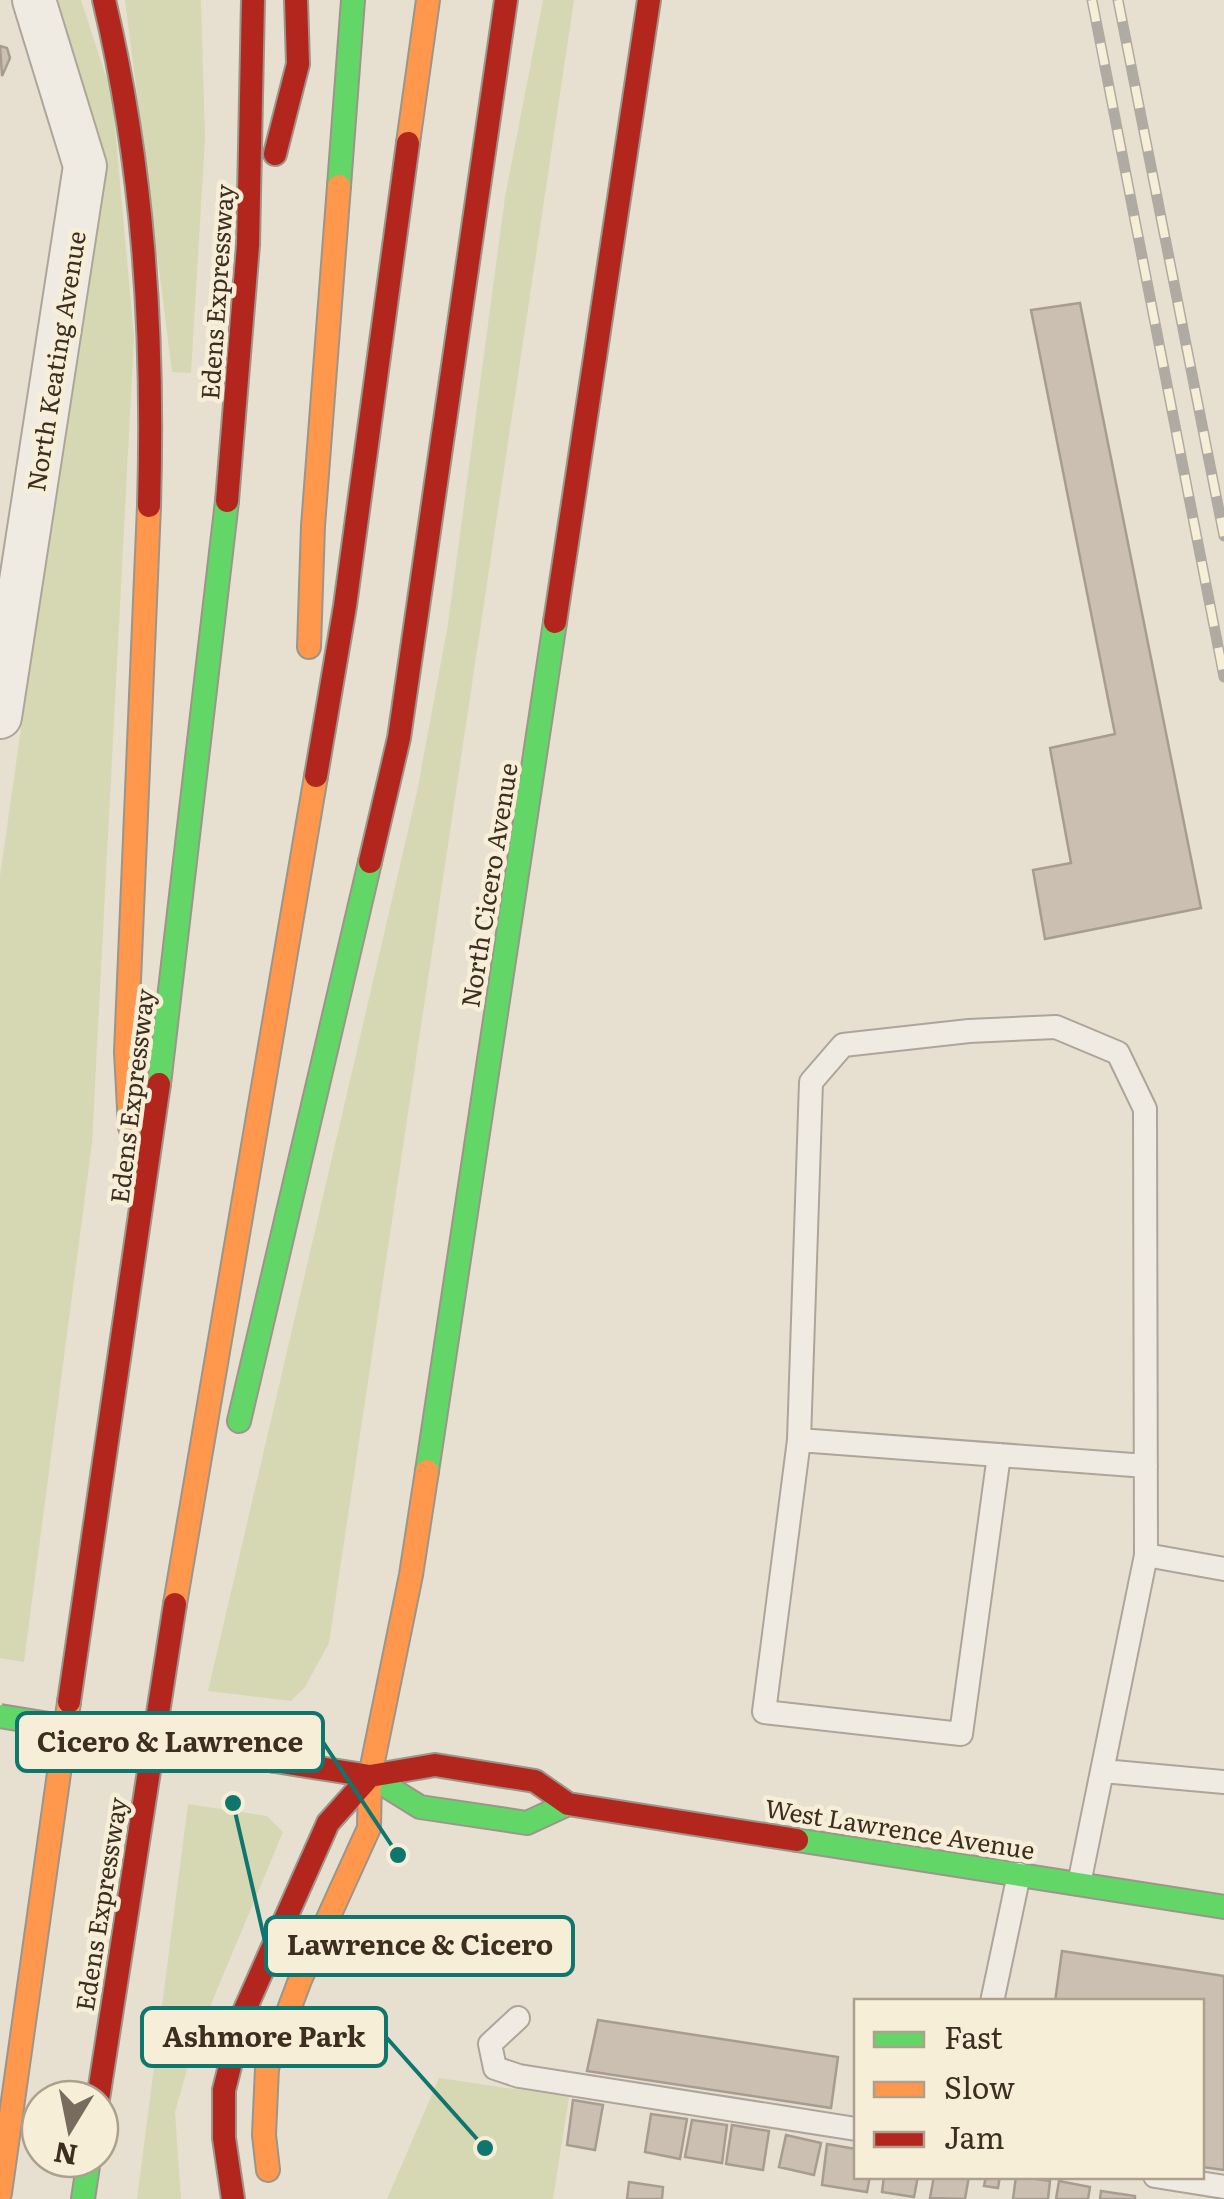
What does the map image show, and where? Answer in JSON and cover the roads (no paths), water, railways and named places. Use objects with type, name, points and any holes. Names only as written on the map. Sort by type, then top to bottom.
[{"type":"main road","points":[[104,0],[136,150],[151,263],[152,443],[126,1052],[138,1256]]},
{"type":"main road","name":"Edens Expressway","points":[[0,2193],[59,1763],[138,1256],[198,777],[246,269],[255,122],[254,0]]},
{"type":"main road","points":[[246,269],[298,64],[296,0]]},
{"type":"main road","points":[[302,865],[314,506],[353,0]]},
{"type":"main road","name":"Edens Expressway","points":[[101,2079],[174,1602],[302,865],[376,396],[428,0]]},
{"type":"main road","points":[[174,1602],[244,1406],[399,738],[506,0]]},
{"type":"main road","name":"North Cicero Avenue","points":[[268,2170],[264,2135],[267,2068],[300,1980],[369,1828],[370,1776],[411,1575],[649,0]]},
{"type":"main road","name":"West Lawrence Avenue","points":[[0,1716],[370,1776],[435,1764],[534,1782],[568,1804],[1224,1907]]},
{"type":"main road","points":[[232,2199],[224,2138],[224,2090],[243,2014],[328,1822],[370,1776]]},
{"type":"main road","name":"West Lawrence Avenue","points":[[370,1776],[420,1807],[527,1824],[568,1804]]},
{"type":"street","name":"North Keating Avenue","points":[[0,717],[8,604],[85,166],[24,5]]},
{"type":"lane","points":[[999,1455],[961,1734],[764,1712],[799,1440],[811,1082],[843,1045],[969,1031],[1056,1027],[1118,1053],[1145,1110],[1146,1556],[1079,1884]]},
{"type":"lane","points":[[799,1440],[1146,1466]]},
{"type":"lane","points":[[1146,1556],[1224,1569]]},
{"type":"lane","points":[[1103,1771],[1224,1782]]},
{"type":"lane","points":[[993,1999],[1019,1874]]},
{"type":"lane","points":[[518,2018],[490,2044],[495,2068],[519,2076],[854,2129]]},
{"type":"lane","points":[[1172,2179],[1224,2188]]},
{"type":"railway","points":[[1092,0],[1224,677]]},
{"type":"railway","points":[[1118,0],[1224,536]]},
{"type":"place","name":"Lawrence & Cicero","points":[[233,1803]]},
{"type":"place","name":"Cicero & Lawrence","points":[[398,1855]]},
{"type":"place","name":"Ashmore Park","points":[[485,2148]]}]
